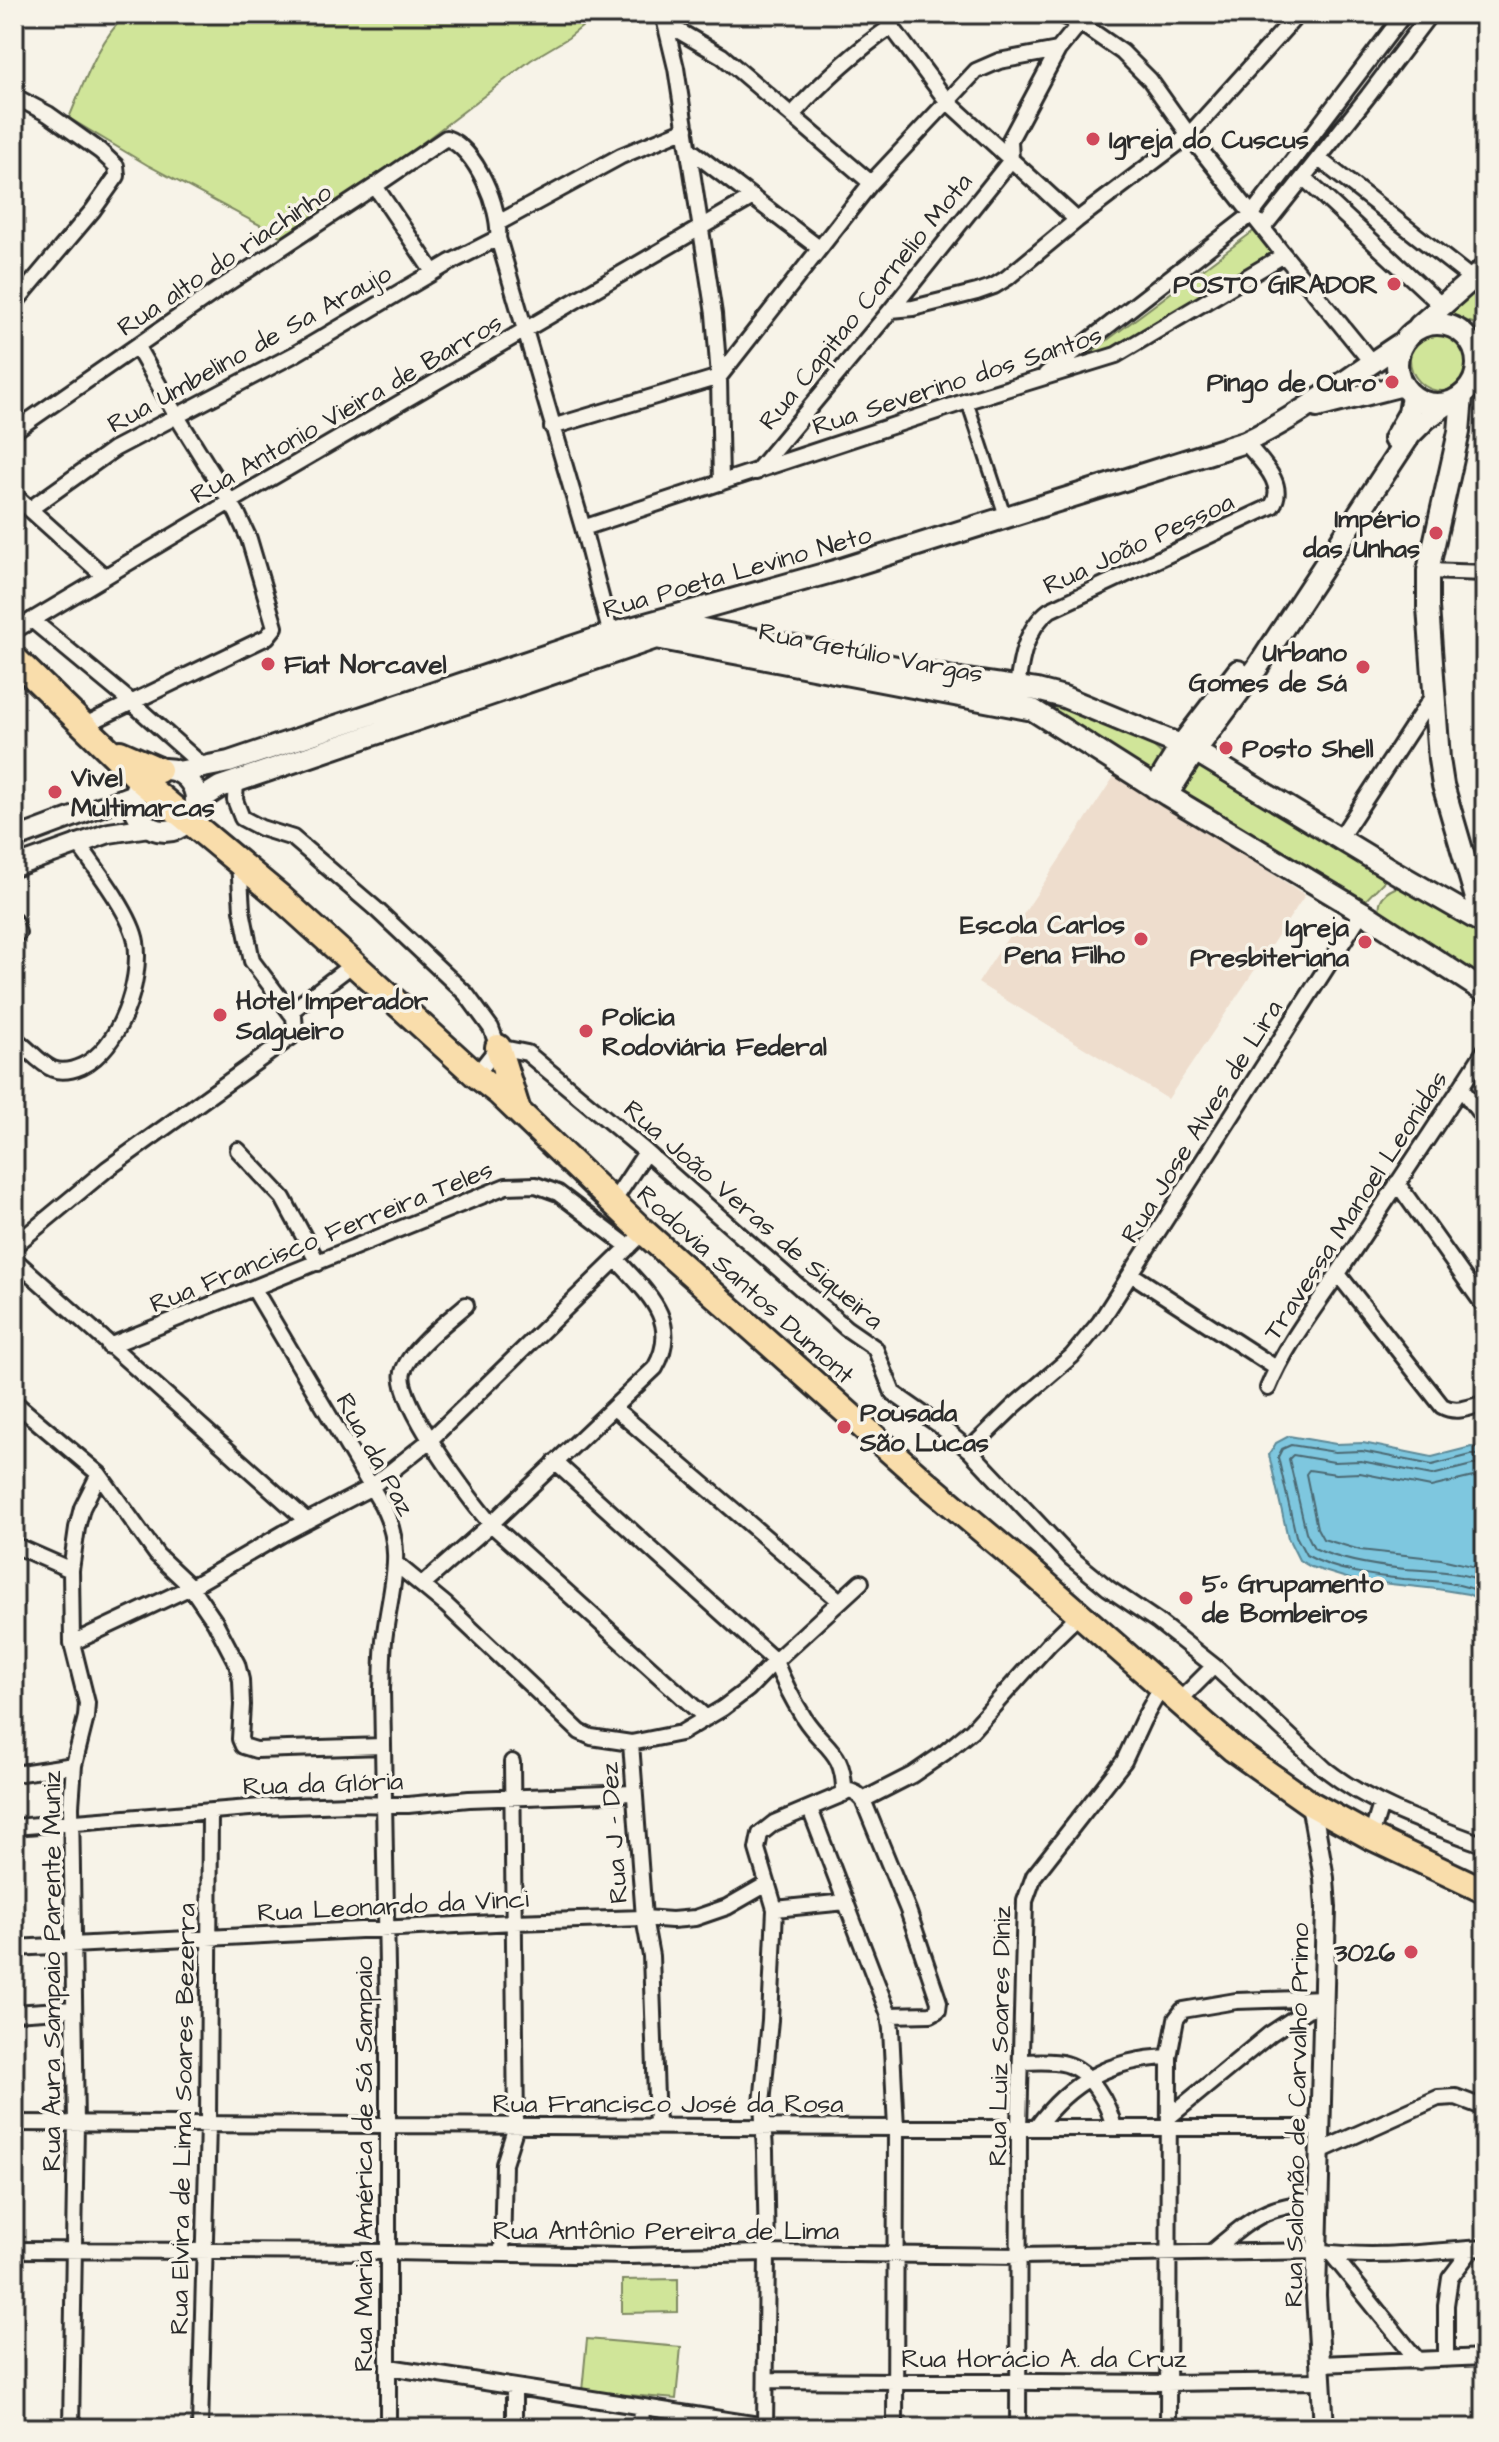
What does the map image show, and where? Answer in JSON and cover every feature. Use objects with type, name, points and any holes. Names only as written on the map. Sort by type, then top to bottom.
[{"type":"highway","points":[[14,658],[85,725]]},
{"type":"highway","name":"Rodovia Santos Dumont","points":[[85,725],[150,782],[192,812],[239,862],[518,1111],[613,1202],[637,1240],[1080,1614],[1169,1695],[1254,1765],[1311,1804],[1371,1837],[1485,1891]]},
{"type":"highway","points":[[498,1047],[518,1111]]},
{"type":"main road","points":[[1353,511],[1406,421],[1411,407],[1398,372],[1397,359],[1405,339],[1479,274]]},
{"type":"main road","points":[[1161,792],[1189,748],[1252,665],[1353,511],[1410,435],[1426,419],[1470,388],[1476,377],[1480,345],[1460,330],[1447,324],[1434,323],[1421,327],[1405,339]]},
{"type":"main road","name":"Rua Poeta Levino Neto","points":[[150,782],[229,762],[613,643],[658,621],[820,575],[1245,442],[1306,410],[1405,339]]},
{"type":"main road","points":[[1407,390],[1424,402],[1437,404],[1456,399]]},
{"type":"main road","name":"Rua Poeta Levino Neto","points":[[1306,410],[1407,390]]},
{"type":"main road","points":[[1456,399],[1459,432],[1428,571],[1434,694],[1443,785],[1484,923]]},
{"type":"main road","name":"Rua Getúlio Vargas","points":[[658,621],[950,686],[1015,697],[1161,792],[1362,912],[1485,992]]},
{"type":"main road","name":"Rua Getúlio Vargas","points":[[192,812],[220,787],[613,643],[656,638],[914,678]]},
{"type":"main road","name":"Rua Getúlio Vargas","points":[[1015,697],[1037,690],[1064,697],[1189,748],[1484,923]]},
{"type":"main road","points":[[150,782],[192,786],[192,812],[172,831],[149,827],[136,813],[150,782]]},
{"type":"street","points":[[1058,14],[1080,23],[1122,52],[1150,80],[1189,135],[1372,363]]},
{"type":"street","points":[[891,310],[913,308],[994,286],[1189,135],[1298,14]]},
{"type":"street","points":[[1039,379],[1252,214],[1404,14]]},
{"type":"street","points":[[1263,228],[1430,14]]},
{"type":"street","points":[[664,18],[722,56],[871,183]]},
{"type":"street","points":[[664,18],[676,68],[714,314],[721,483]]},
{"type":"street","points":[[792,115],[887,20],[947,101],[1077,220]]},
{"type":"street","points":[[1011,160],[1010,140],[1058,50],[1080,23]]},
{"type":"street","points":[[552,427],[719,377],[871,183],[976,71],[999,61],[1058,50]]},
{"type":"street","points":[[14,96],[48,114],[100,151],[116,166],[117,176],[14,304]]},
{"type":"street","points":[[500,222],[621,156],[686,129]]},
{"type":"street","points":[[433,272],[375,186],[446,138],[456,141],[470,155],[500,222],[498,238],[583,528],[613,643]]},
{"type":"street","points":[[689,149],[819,248]]},
{"type":"street","points":[[1319,159],[1479,274]]},
{"type":"street","name":"Rua Capitao Cornelio Mota","points":[[755,472],[1011,160]]},
{"type":"street","points":[[1304,178],[1442,306]]},
{"type":"street","name":"Rua alto do riachinho","points":[[14,431],[375,186]]},
{"type":"street","name":"Rua Antonio Vieira de Barros","points":[[14,631],[753,197]]},
{"type":"street","name":"Rua Umbelino de Sa Araujo","points":[[30,509],[91,464],[176,415],[295,354],[433,272],[498,238]]},
{"type":"street","name":"Rua Severino dos Santos","points":[[583,528],[1116,355],[1284,255]]},
{"type":"street","points":[[85,725],[267,637],[275,627],[249,539],[137,347]]},
{"type":"street","points":[[967,401],[1005,516]]},
{"type":"street","name":"Rua João Pessoa","points":[[1015,697],[1028,637],[1040,617],[1272,506],[1278,496],[1277,485],[1245,442]]},
{"type":"street","points":[[14,495],[104,576]]},
{"type":"street","points":[[1428,571],[1485,573]]},
{"type":"street","points":[[32,620],[204,767]]},
{"type":"street","points":[[1340,838],[1434,694]]},
{"type":"street","points":[[236,781],[235,800],[242,818],[293,838],[377,910],[466,994],[491,1028],[498,1047],[476,1075]]},
{"type":"street","points":[[14,839],[150,782]]},
{"type":"street","points":[[14,867],[77,842],[149,827]]},
{"type":"street","points":[[14,1039],[52,1069],[64,1072],[90,1062],[105,1047],[129,1004],[137,961],[136,941],[130,924],[77,842]]},
{"type":"street","points":[[14,1246],[107,1169],[291,1037],[295,1023],[290,1012],[252,961],[242,910],[239,862]]},
{"type":"street","name":"Rua Jose Alves de Lira","points":[[969,1450],[1072,1356],[1100,1322],[1362,912]]},
{"type":"street","points":[[14,921],[18,933],[14,935]]},
{"type":"street","points":[[290,1012],[353,964]]},
{"type":"street","name":"Rua João Veras de Siqueira","points":[[498,1047],[527,1053],[646,1152],[846,1328],[875,1348],[893,1393],[969,1450],[1070,1557],[1214,1666],[1341,1782],[1431,1826],[1485,1845]]},
{"type":"street","name":"Travessa Manoel Leonidas","points":[[1268,1388],[1276,1368],[1308,1315],[1485,1050]]},
{"type":"street","points":[[1461,1088],[1485,1120]]},
{"type":"street","points":[[238,1150],[283,1198],[318,1263]]},
{"type":"street","points":[[613,1202],[646,1152]]},
{"type":"street","points":[[1397,1183],[1485,1307]]},
{"type":"street","name":"Rua Francisco Ferreira Teles","points":[[109,1346],[492,1190],[536,1185],[558,1193],[637,1240]]},
{"type":"street","points":[[72,1643],[191,1587],[370,1488],[430,1440],[637,1240]]},
{"type":"street","points":[[14,1259],[307,1521]]},
{"type":"street","points":[[422,1585],[655,1368],[664,1348],[665,1333],[660,1310],[617,1260]]},
{"type":"street","points":[[1131,1274],[1276,1368]]},
{"type":"street","points":[[1338,1274],[1442,1406],[1460,1410],[1485,1403]]},
{"type":"street","name":"Rua da Paz","points":[[254,1289],[391,1524],[396,1547],[384,1635],[384,1803]]},
{"type":"street","points":[[466,1305],[423,1345],[403,1370],[401,1382],[404,1390],[430,1440],[491,1524],[706,1718]]},
{"type":"street","points":[[14,1402],[99,1474],[157,1555],[191,1587],[215,1622],[237,1664],[242,1692],[240,1739],[243,1746],[256,1750],[383,1746]]},
{"type":"street","points":[[614,1408],[840,1601]]},
{"type":"street","points":[[555,1462],[775,1661],[804,1718],[839,1761],[844,1794]]},
{"type":"street","name":"Rua Aura Sampaio Parente Muniz","points":[[71,2428],[76,2123],[71,1794],[87,1703],[72,1643],[71,1570],[79,1518],[99,1474]]},
{"type":"street","points":[[14,1545],[71,1570]]},
{"type":"street","points":[[395,1563],[485,1640],[580,1732],[591,1737],[631,1743],[681,1733],[748,1689],[861,1582]]},
{"type":"street","points":[[862,1798],[912,1775],[972,1730],[1080,1614]]},
{"type":"street","name":"Rua Luiz Soares Diniz","points":[[1018,2428],[1019,2128],[1025,1901],[1034,1876],[1124,1761],[1143,1720],[1169,1695],[1214,1666]]},
{"type":"street","name":"Rua J - Dez","points":[[631,1743],[644,1918],[651,1956],[657,2126]]},
{"type":"street","points":[[502,2254],[504,2164],[516,2126],[512,1762]]},
{"type":"street","points":[[14,1774],[74,1765]]},
{"type":"street","points":[[389,2367],[765,2427],[767,2253],[762,2104],[775,1909],[757,1849],[760,1834],[774,1823],[853,1791],[862,1798],[904,1898],[939,2002],[938,2010],[931,2014],[889,2015]]},
{"type":"street","name":"Rua da Glória","points":[[14,1827],[262,1807],[408,1805],[458,1799],[634,1793]]},
{"type":"street","name":"Rua Maria América de Sá Sampaio","points":[[384,1803],[388,2428]]},
{"type":"street","name":"Rua Salomão de Carvalho Primo","points":[[1311,1804],[1325,1893],[1325,2001],[1318,2201],[1324,2252],[1316,2295],[1324,2428]]},
{"type":"street","points":[[1371,1837],[1381,1804]]},
{"type":"street","points":[[810,1809],[889,2015],[893,2042],[896,2128],[895,2428]]},
{"type":"street","name":"Rua Elvira de Lima Soares Bezerra","points":[[200,2428],[208,2124],[210,1812]]},
{"type":"street","name":"Rua Leonardo da Vinci","points":[[14,1948],[514,1922],[672,1920],[695,1918],[727,1907],[767,1884]]},
{"type":"street","points":[[775,1909],[846,1902]]},
{"type":"street","points":[[1168,2428],[1169,2057],[1178,2016],[1187,2008],[1236,2001],[1325,2001]]},
{"type":"street","points":[[1169,2122],[1270,2034],[1325,2001]]},
{"type":"street","points":[[14,2013],[74,2009]]},
{"type":"street","points":[[1036,2128],[1058,2100],[1088,2079],[1129,2061],[1169,2057]]},
{"type":"street","points":[[1021,2062],[1064,2063],[1088,2079],[1104,2099],[1114,2128]]},
{"type":"street","points":[[1320,2151],[1438,2098],[1456,2097],[1485,2108]]},
{"type":"street","name":"Rua Francisco José da Rosa","points":[[14,2123],[1114,2128],[1169,2122],[1321,2128]]},
{"type":"street","points":[[1213,2251],[1263,2214],[1318,2201]]},
{"type":"street","points":[[1446,2359],[1446,2305],[1450,2278],[1479,2249]]},
{"type":"street","name":"Rua Antônio Pereira de Lima","points":[[14,2250],[1020,2256],[1213,2251],[1401,2254],[1479,2249]]},
{"type":"street","points":[[1324,2252],[1418,2361]]},
{"type":"street","name":"Rua Horácio A. da Cruz","points":[[766,2380],[1167,2383],[1321,2373],[1418,2361],[1485,2357]]},
{"type":"street","points":[[514,2387],[514,2428]]},
{"type":"street","points":[[641,2428],[642,2407]]},
{"type":"shaded area","name":"Escola Carlos Pena Filho","points":[[1117,772],[1305,895],[1168,1099],[978,983]]},
{"type":"green space","points":[[127,14],[598,14],[568,38],[531,60],[396,163],[286,239],[149,166],[69,118],[100,49]]},
{"type":"green space","points":[[1255,230],[1274,251],[1112,350],[1086,356]]},
{"type":"green space","points":[[1485,276],[1485,327],[1443,313]]},
{"type":"green space","points":[[1442,327],[1460,333],[1468,341],[1474,359],[1468,377],[1460,385],[1442,391],[1424,385],[1416,377],[1410,359],[1416,341],[1424,333]]},
{"type":"green space","points":[[1060,703],[1153,746],[1162,754],[1164,764],[1158,772],[1149,775],[1054,716],[1054,708]]},
{"type":"green space","points":[[1200,758],[1388,877],[1361,905],[1179,790]]},
{"type":"green space","points":[[1395,888],[1403,888],[1485,935],[1485,981],[1382,918],[1381,900]]},
{"type":"green space","points":[[678,2279],[678,2312],[622,2313],[622,2280]]},
{"type":"green space","points":[[587,2339],[681,2347],[676,2399],[582,2391]]},
{"type":"water","points":[[1289,1436],[1336,1444],[1363,1443],[1432,1457],[1471,1447],[1485,1448],[1485,1602],[1468,1594],[1353,1580],[1299,1560],[1288,1538],[1269,1455],[1276,1443]]},
{"type":"place","name":"Igreja do Cuscus","points":[[1093,139]]},
{"type":"place","name":"POSTO GIRADOR","points":[[1394,284]]},
{"type":"place","name":"Pingo de Ouro","points":[[1392,382]]},
{"type":"place","name":"Império das Unhas","points":[[1436,533]]},
{"type":"place","name":"Fiat Norcavel","points":[[268,664]]},
{"type":"place","name":"Urbano Gomes de Sá","points":[[1363,667]]},
{"type":"place","name":"Posto Shell","points":[[1226,748]]},
{"type":"place","name":"Vivel Multimarcas","points":[[55,792]]},
{"type":"place","name":"Escola Carlos Pena Filho","points":[[1141,939]]},
{"type":"place","name":"Igreja Presbiteriana","points":[[1365,942]]},
{"type":"place","name":"Hotel Imperador Salgueiro","points":[[220,1015]]},
{"type":"place","name":"Polícia Rodoviária Federal","points":[[586,1031]]},
{"type":"place","name":"Pousada São Lucas","points":[[844,1427]]},
{"type":"place","name":"5º Grupamento de Bombeiros","points":[[1186,1598]]},
{"type":"place","name":"3026","points":[[1411,1952]]}]
